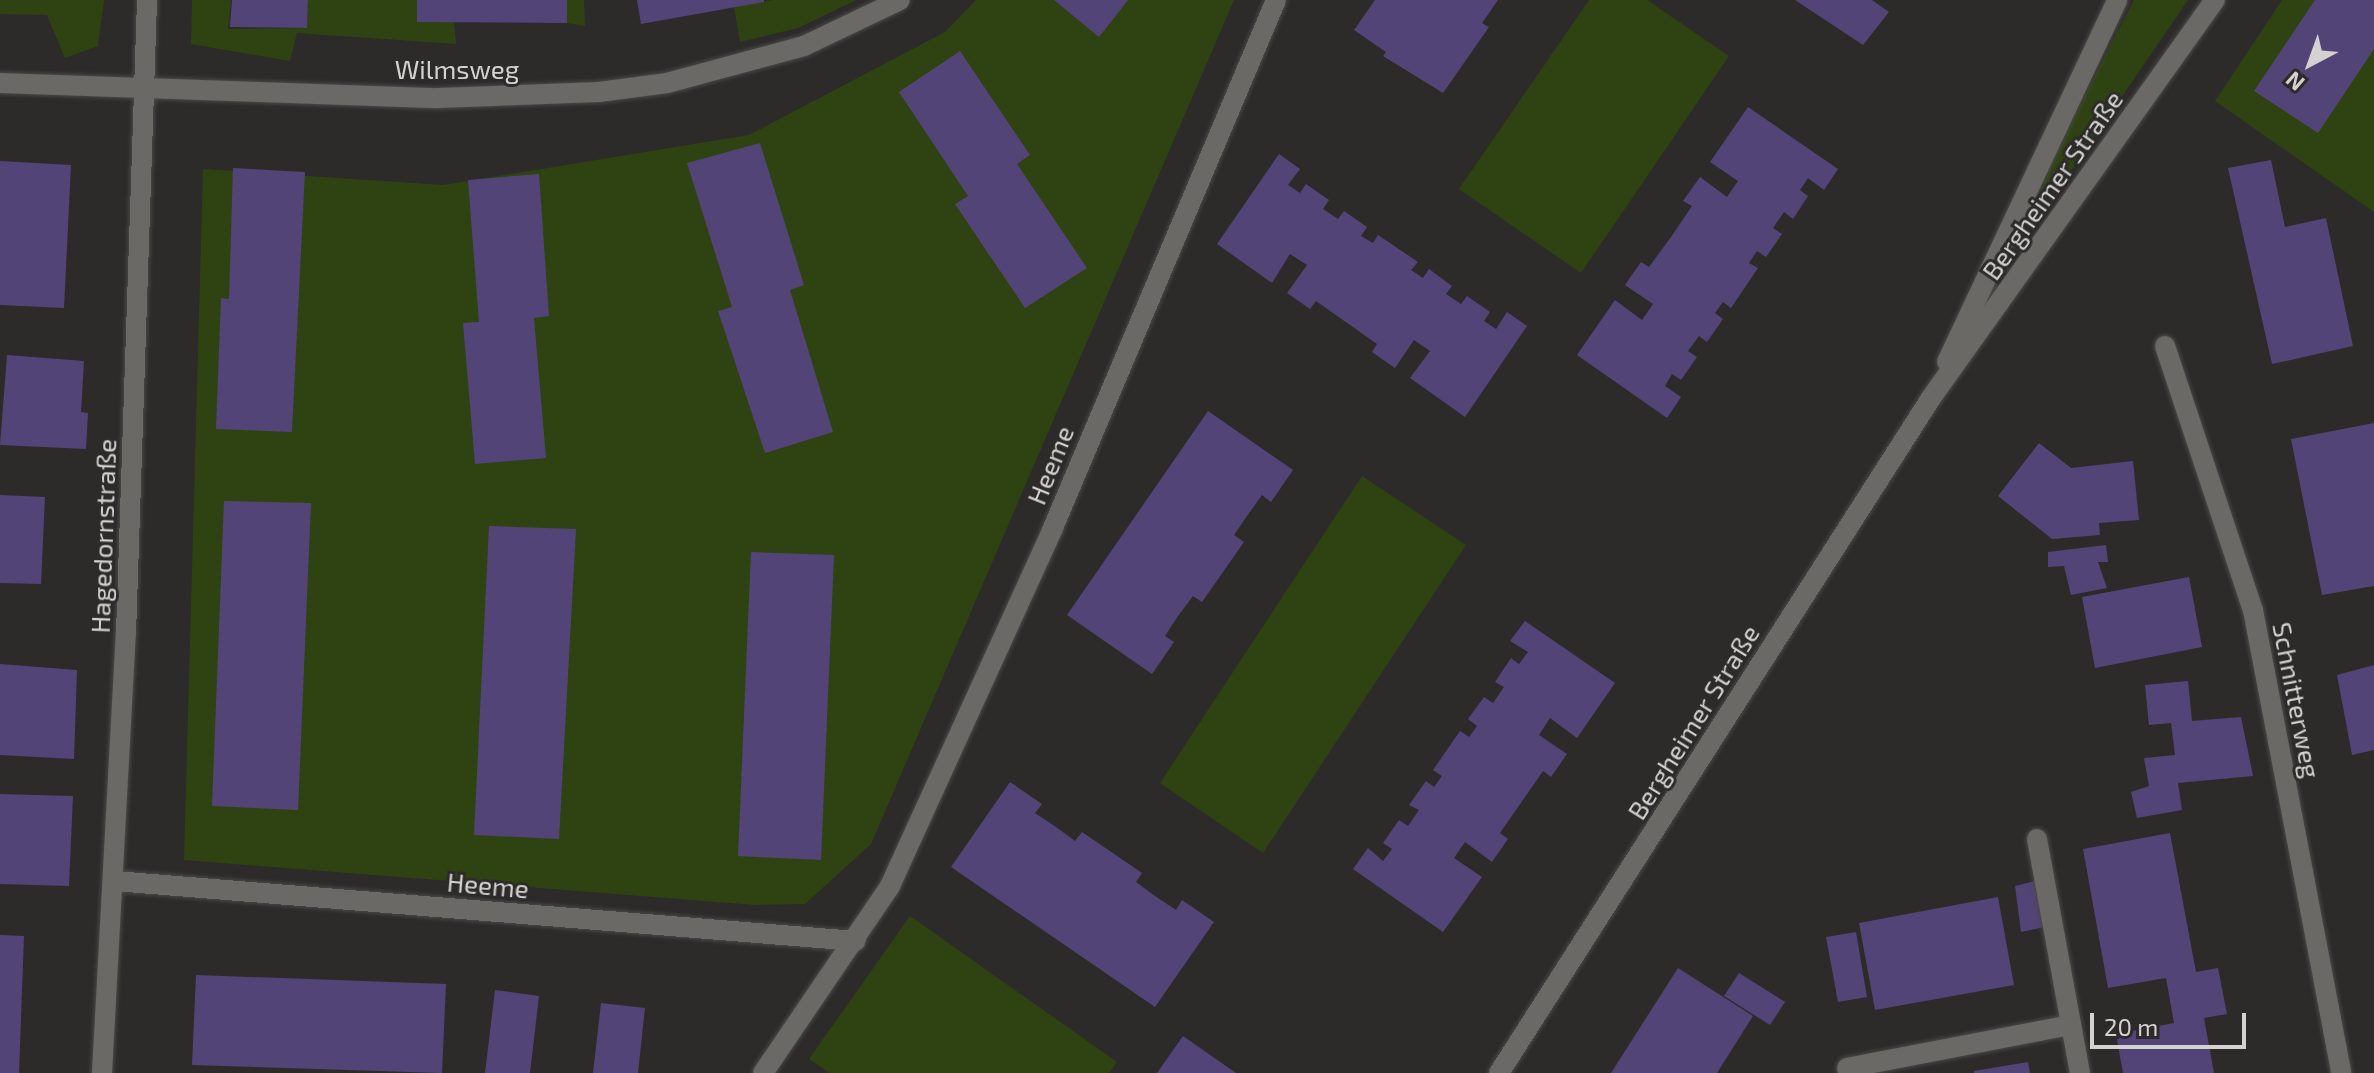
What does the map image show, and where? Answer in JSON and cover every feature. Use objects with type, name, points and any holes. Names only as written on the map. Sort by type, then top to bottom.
[{"type":"street","name":"Hagedornstraße","points":[[102,1073],[115,881],[141,89],[147,0]]},
{"type":"street","name":"Wilmsweg","points":[[0,83],[438,98],[599,92],[667,83],[804,46],[900,0]]},
{"type":"street","name":"Heeme","points":[[763,1073],[856,941],[890,886],[1053,528],[1276,0]]},
{"type":"street","name":"Bergheimer Straße","points":[[1931,398],[2015,208],[2117,0]]},
{"type":"street","name":"Bergheimer Straße","points":[[1499,1073],[1931,398],[2215,0]]},
{"type":"street","name":"Schnitterweg","points":[[2165,346],[2253,610],[2341,1073]]},
{"type":"street","points":[[2037,839],[2080,1073]]},
{"type":"street","name":"Heeme","points":[[115,881],[856,941]]},
{"type":"street","points":[[1847,1068],[2071,1025]]},
{"type":"green space","points":[[0,0],[104,0],[98,46],[65,58],[47,15],[0,14]]},
{"type":"green space","points":[[192,0],[231,0],[228,29],[307,28],[308,0],[417,0],[417,22],[454,22],[456,44],[297,33],[290,61],[191,44]]},
{"type":"green space","points":[[567,0],[584,0],[585,26],[567,23]]},
{"type":"green space","points":[[773,0],[856,0],[798,28],[740,42],[734,7]]},
{"type":"green space","points":[[976,0],[1234,0],[871,844],[805,904],[755,905],[184,860],[203,169],[443,185],[749,135],[945,32]]},
{"type":"green space","points":[[1589,0],[1647,0],[1729,56],[1581,273],[1459,189]]},
{"type":"green space","points":[[2134,0],[2188,0],[2049,203],[2035,193]]},
{"type":"green space","points":[[2282,0],[2374,0],[2374,212],[2215,101]]},
{"type":"green space","points":[[1362,476],[1466,545],[1263,853],[1160,783]]},
{"type":"green space","points":[[910,916],[1117,1062],[1109,1073],[830,1073],[809,1059]]},
{"type":"building","points":[[232,0],[308,0],[307,28],[230,27]]},
{"type":"building","points":[[417,0],[567,0],[567,23],[417,22]]},
{"type":"building","points":[[637,0],[764,0],[764,2],[641,24]]},
{"type":"building","points":[[1054,0],[1128,0],[1099,37]]},
{"type":"building","points":[[1375,0],[1498,0],[1482,23],[1489,27],[1443,93],[1383,56],[1386,52],[1354,30]]},
{"type":"building","points":[[1795,0],[1872,0],[1889,12],[1863,45]]},
{"type":"building","points":[[2315,0],[2374,0],[2374,49],[2318,133],[2254,91]]},
{"type":"building","points":[[960,51],[1030,155],[1017,164],[1087,268],[1025,308],[955,204],[968,196],[899,92]]},
{"type":"building","points":[[1748,107],[1838,169],[1824,190],[1808,178],[1800,190],[1808,196],[1793,219],[1784,212],[1773,228],[1782,234],[1766,257],[1757,251],[1749,263],[1758,268],[1731,308],[1723,302],[1715,313],[1723,319],[1707,342],[1699,336],[1688,351],[1697,357],[1681,380],[1672,374],[1665,386],[1681,397],[1667,418],[1577,355],[1615,300],[1642,320],[1653,304],[1625,285],[1641,262],[1649,267],[1671,237],[1692,206],[1683,201],[1700,177],[1727,197],[1738,181],[1710,162]]},
{"type":"building","points":[[760,143],[804,285],[790,290],[833,432],[765,453],[718,311],[732,307],[687,163]]},
{"type":"building","points":[[1279,154],[1300,169],[1288,185],[1300,193],[1306,184],[1329,200],[1323,209],[1338,219],[1344,211],[1367,227],[1361,236],[1373,243],[1378,235],[1418,262],[1411,270],[1423,278],[1429,269],[1452,286],[1446,294],[1461,304],[1467,296],[1490,312],[1484,321],[1496,329],[1507,312],[1527,326],[1465,417],[1410,378],[1430,351],[1414,340],[1395,368],[1372,352],[1377,344],[1316,301],[1310,309],[1287,293],[1307,265],[1290,254],[1272,283],[1217,244]]},
{"type":"building","points":[[2271,160],[2285,227],[2326,218],[2353,346],[2272,364],[2228,168]]},
{"type":"building","points":[[0,161],[71,165],[64,308],[0,305]]},
{"type":"building","points":[[233,168],[305,172],[292,432],[216,429],[221,298],[229,299]]},
{"type":"building","points":[[539,174],[549,316],[534,318],[546,458],[475,464],[463,323],[479,322],[468,180]]},
{"type":"building","points":[[7,355],[84,361],[81,412],[88,413],[86,449],[0,445]]},
{"type":"building","points":[[1208,411],[1293,470],[1271,502],[1262,495],[1247,516],[1234,535],[1244,542],[1202,602],[1193,596],[1178,616],[1165,636],[1174,642],[1152,674],[1067,615]]},
{"type":"building","points":[[2374,423],[2374,586],[2322,595],[2291,439]]},
{"type":"building","points":[[2039,443],[2071,468],[2133,461],[2139,520],[2099,523],[2100,535],[2052,539],[1998,496]]},
{"type":"building","points":[[0,495],[45,497],[41,584],[0,583]]},
{"type":"building","points":[[224,501],[311,503],[298,810],[212,806]]},
{"type":"building","points":[[489,526],[576,529],[559,839],[474,835]]},
{"type":"building","points":[[2106,545],[2108,562],[2098,562],[2107,588],[2071,595],[2064,566],[2048,567],[2048,552]]},
{"type":"building","points":[[751,552],[834,555],[821,860],[738,856]]},
{"type":"building","points":[[2189,577],[2202,647],[2095,668],[2082,597]]},
{"type":"building","points":[[1525,621],[1615,683],[1577,738],[1550,718],[1539,735],[1567,754],[1551,777],[1543,771],[1500,833],[1508,839],[1492,862],[1465,842],[1454,858],[1482,877],[1443,932],[1353,869],[1368,848],[1383,861],[1392,849],[1383,843],[1399,820],[1408,826],[1419,810],[1409,805],[1426,781],[1434,787],[1442,776],[1433,770],[1460,731],[1469,737],[1477,726],[1468,719],[1484,697],[1493,703],[1504,687],[1495,682],[1511,658],[1519,664],[1528,652],[1510,641]]},
{"type":"building","points":[[0,664],[77,670],[74,759],[0,755]]},
{"type":"building","points":[[2374,665],[2374,750],[2352,755],[2337,675]]},
{"type":"building","points":[[2188,681],[2192,721],[2241,717],[2253,776],[2178,783],[2182,810],[2137,818],[2131,792],[2149,786],[2144,758],[2175,755],[2171,723],[2149,725],[2145,685]]},
{"type":"building","points":[[1010,782],[1042,804],[1035,813],[1075,841],[1082,832],[1142,873],[1136,882],[1155,896],[1176,910],[1182,900],[1214,922],[1155,1007],[951,867]]},
{"type":"building","points":[[0,794],[73,796],[69,886],[0,884]]},
{"type":"building","points":[[2170,833],[2196,972],[2218,968],[2227,1014],[2204,1018],[2214,1073],[2123,1073],[2116,1034],[2174,1023],[2166,978],[2108,988],[2083,849]]},
{"type":"building","points":[[2035,881],[2045,927],[2021,932],[2015,886]]},
{"type":"building","points":[[1998,897],[2014,985],[1875,1010],[1859,923]]},
{"type":"building","points":[[1856,932],[1867,997],[1838,1002],[1826,937]]},
{"type":"building","points":[[0,935],[24,936],[19,1073],[0,1073]]},
{"type":"building","points":[[1678,968],[1753,1016],[1717,1073],[1611,1073]]},
{"type":"building","points":[[1739,973],[1785,1002],[1770,1025],[1724,996]]},
{"type":"building","points":[[196,975],[446,984],[442,1073],[192,1065]]},
{"type":"building","points":[[495,990],[539,996],[530,1073],[485,1073]]},
{"type":"building","points":[[601,1003],[645,1008],[638,1073],[593,1073]]},
{"type":"building","points":[[1183,1036],[1236,1073],[1157,1073]]},
{"type":"building","points":[[2028,1062],[2030,1073],[1974,1073],[1974,1071]]}]
